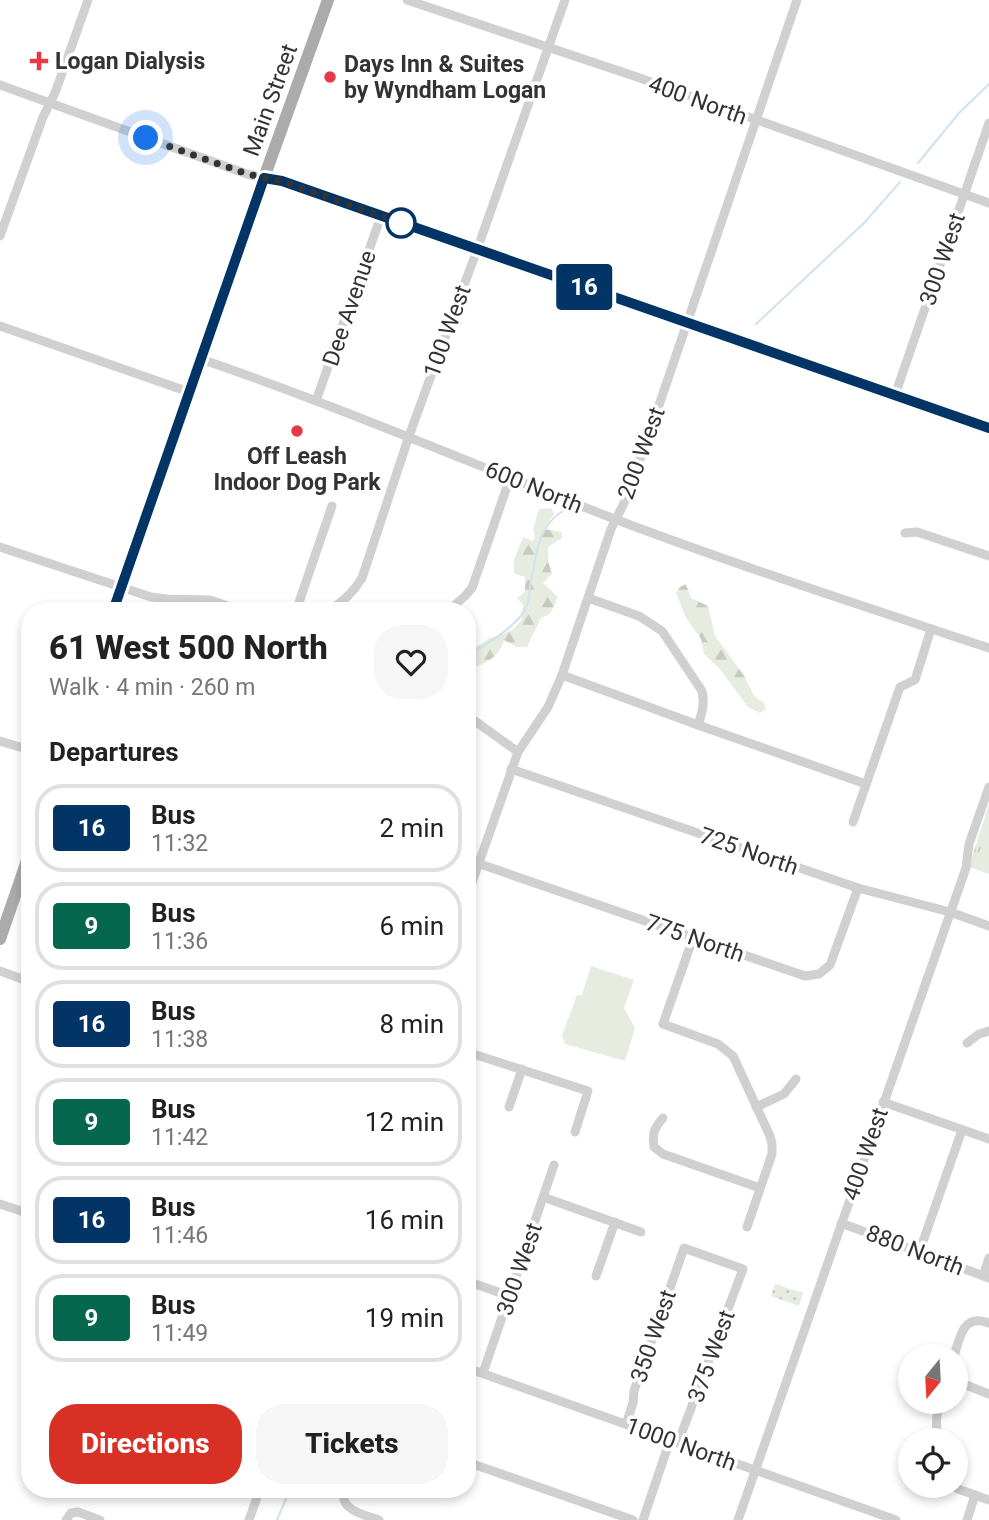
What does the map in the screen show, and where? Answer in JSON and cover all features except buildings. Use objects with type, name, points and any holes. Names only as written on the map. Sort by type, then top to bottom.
[{"type":"main road","name":"Main Street","points":[[116,602],[328,0]]},
{"type":"main road","points":[[0,939],[21,878]]},
{"type":"street","points":[[0,236],[88,0]]},
{"type":"street","name":"400 North","points":[[407,0],[989,203]]},
{"type":"street","name":"100 West","points":[[341,602],[362,578],[409,436],[565,0]]},
{"type":"street","name":"200 West","points":[[476,874],[518,752],[548,708],[562,675],[615,519],[625,502],[797,0]]},
{"type":"street","points":[[0,85],[247,174],[282,181],[989,428]]},
{"type":"street","name":"300 West","points":[[895,395],[989,123]]},
{"type":"street","name":"Dee Avenue","points":[[316,401],[381,216]]},
{"type":"street","points":[[0,326],[190,392]]},
{"type":"street","name":"600 North","points":[[201,359],[409,436],[510,478],[736,564],[989,648]]},
{"type":"street","points":[[458,602],[471,588],[510,478]]},
{"type":"street","points":[[299,602],[332,506]]},
{"type":"street","points":[[905,533],[917,532],[989,556]]},
{"type":"street","points":[[0,547],[150,597],[216,602]]},
{"type":"street","points":[[588,598],[639,616],[662,631],[702,691],[703,710],[698,725]]},
{"type":"street","points":[[853,822],[900,687],[915,680],[931,629]]},
{"type":"street","points":[[562,675],[866,784]]},
{"type":"street","points":[[476,721],[518,752]]},
{"type":"street","points":[[0,741],[21,747]]},
{"type":"street","name":"725 North","points":[[511,769],[858,888],[950,912],[989,926]]},
{"type":"street","name":"400 West","points":[[738,1520],[966,868],[969,844],[989,787]]},
{"type":"street","name":"775 North","points":[[480,864],[805,976],[819,974],[830,965],[858,888]]},
{"type":"street","points":[[693,938],[663,1024],[727,1049],[733,1056],[772,1144],[772,1154],[747,1227]]},
{"type":"street","points":[[0,971],[21,979]]},
{"type":"street","points":[[967,1043],[979,1034],[989,1031]]},
{"type":"street","points":[[476,1055],[588,1091],[575,1132]]},
{"type":"street","points":[[509,1107],[522,1069]]},
{"type":"street","points":[[756,1107],[784,1094],[796,1079]]},
{"type":"street","points":[[883,1102],[989,1139]]},
{"type":"street","points":[[663,1118],[655,1127],[652,1136],[654,1147],[663,1154],[760,1188]]},
{"type":"street","points":[[919,1253],[962,1130]]},
{"type":"street","name":"300 West","points":[[483,1373],[554,1165]]},
{"type":"street","points":[[543,1197],[641,1232]]},
{"type":"street","points":[[0,1204],[21,1212]]},
{"type":"street","points":[[596,1276],[615,1223]]},
{"type":"street","name":"880 North","points":[[841,1223],[986,1277]]},
{"type":"street","name":"350 West","points":[[626,1424],[634,1391],[684,1248],[743,1269]]},
{"type":"street","points":[[986,1277],[989,1258]]},
{"type":"street","name":"375 West","points":[[643,1520],[743,1269]]},
{"type":"street","points":[[476,1285],[509,1296]]},
{"type":"street","points":[[958,1344],[962,1330],[972,1321],[989,1323]]},
{"type":"street","name":"1000 North","points":[[476,1371],[895,1520]]},
{"type":"street","points":[[968,1386],[989,1394]]},
{"type":"street","points":[[476,1465],[633,1520]]},
{"type":"street","points":[[968,1493],[989,1500]]},
{"type":"street","points":[[967,1520],[975,1495]]},
{"type":"street","points":[[249,1520],[257,1498]]},
{"type":"street","points":[[344,1498],[353,1511],[379,1520]]},
{"type":"street","points":[[68,1517],[78,1512],[100,1520]]},
{"type":"green space","points":[[551,508],[554,514],[544,529],[562,532],[562,538],[548,547],[552,574],[543,583],[558,597],[550,614],[541,618],[527,647],[516,647],[504,640],[495,656],[476,667],[476,647],[488,639],[511,631],[521,621],[523,605],[517,598],[525,592],[525,577],[515,574],[513,562],[523,537],[532,541],[535,538],[533,529],[539,509]]},
{"type":"green space","points":[[686,584],[691,598],[708,606],[715,636],[745,677],[754,696],[764,703],[766,709],[760,713],[748,707],[720,669],[704,654],[701,639],[686,618],[676,593]]},
{"type":"green space","points":[[989,804],[989,874],[969,867]]},
{"type":"green space","points":[[591,966],[634,980],[624,1008],[635,1028],[625,1061],[565,1044],[562,1035],[577,995],[582,995]]},
{"type":"green space","points":[[775,1284],[803,1293],[799,1306],[771,1296]]},
{"type":"waterway","points":[[918,163],[959,113],[989,84]]},
{"type":"waterway","points":[[756,324],[864,223],[900,182]]},
{"type":"waterway","points":[[476,650],[500,635],[522,615],[528,603],[542,535],[547,526],[563,511]]},
{"type":"waterway","points":[[277,1520],[286,1498]]},
{"type":"bus line","name":"16","points":[[116,602],[264,178],[282,181],[989,428]]},
{"type":"place","name":"Logan Dialysis","points":[[39,61]]},
{"type":"place","name":"Days Inn & Suites by Wyndham Logan","points":[[330,77]]},
{"type":"place","name":"Off Leash Indoor Dog Park","points":[[297,431]]},
{"type":"route","points":[[146,138],[247,174],[282,181],[401,223]]}]
